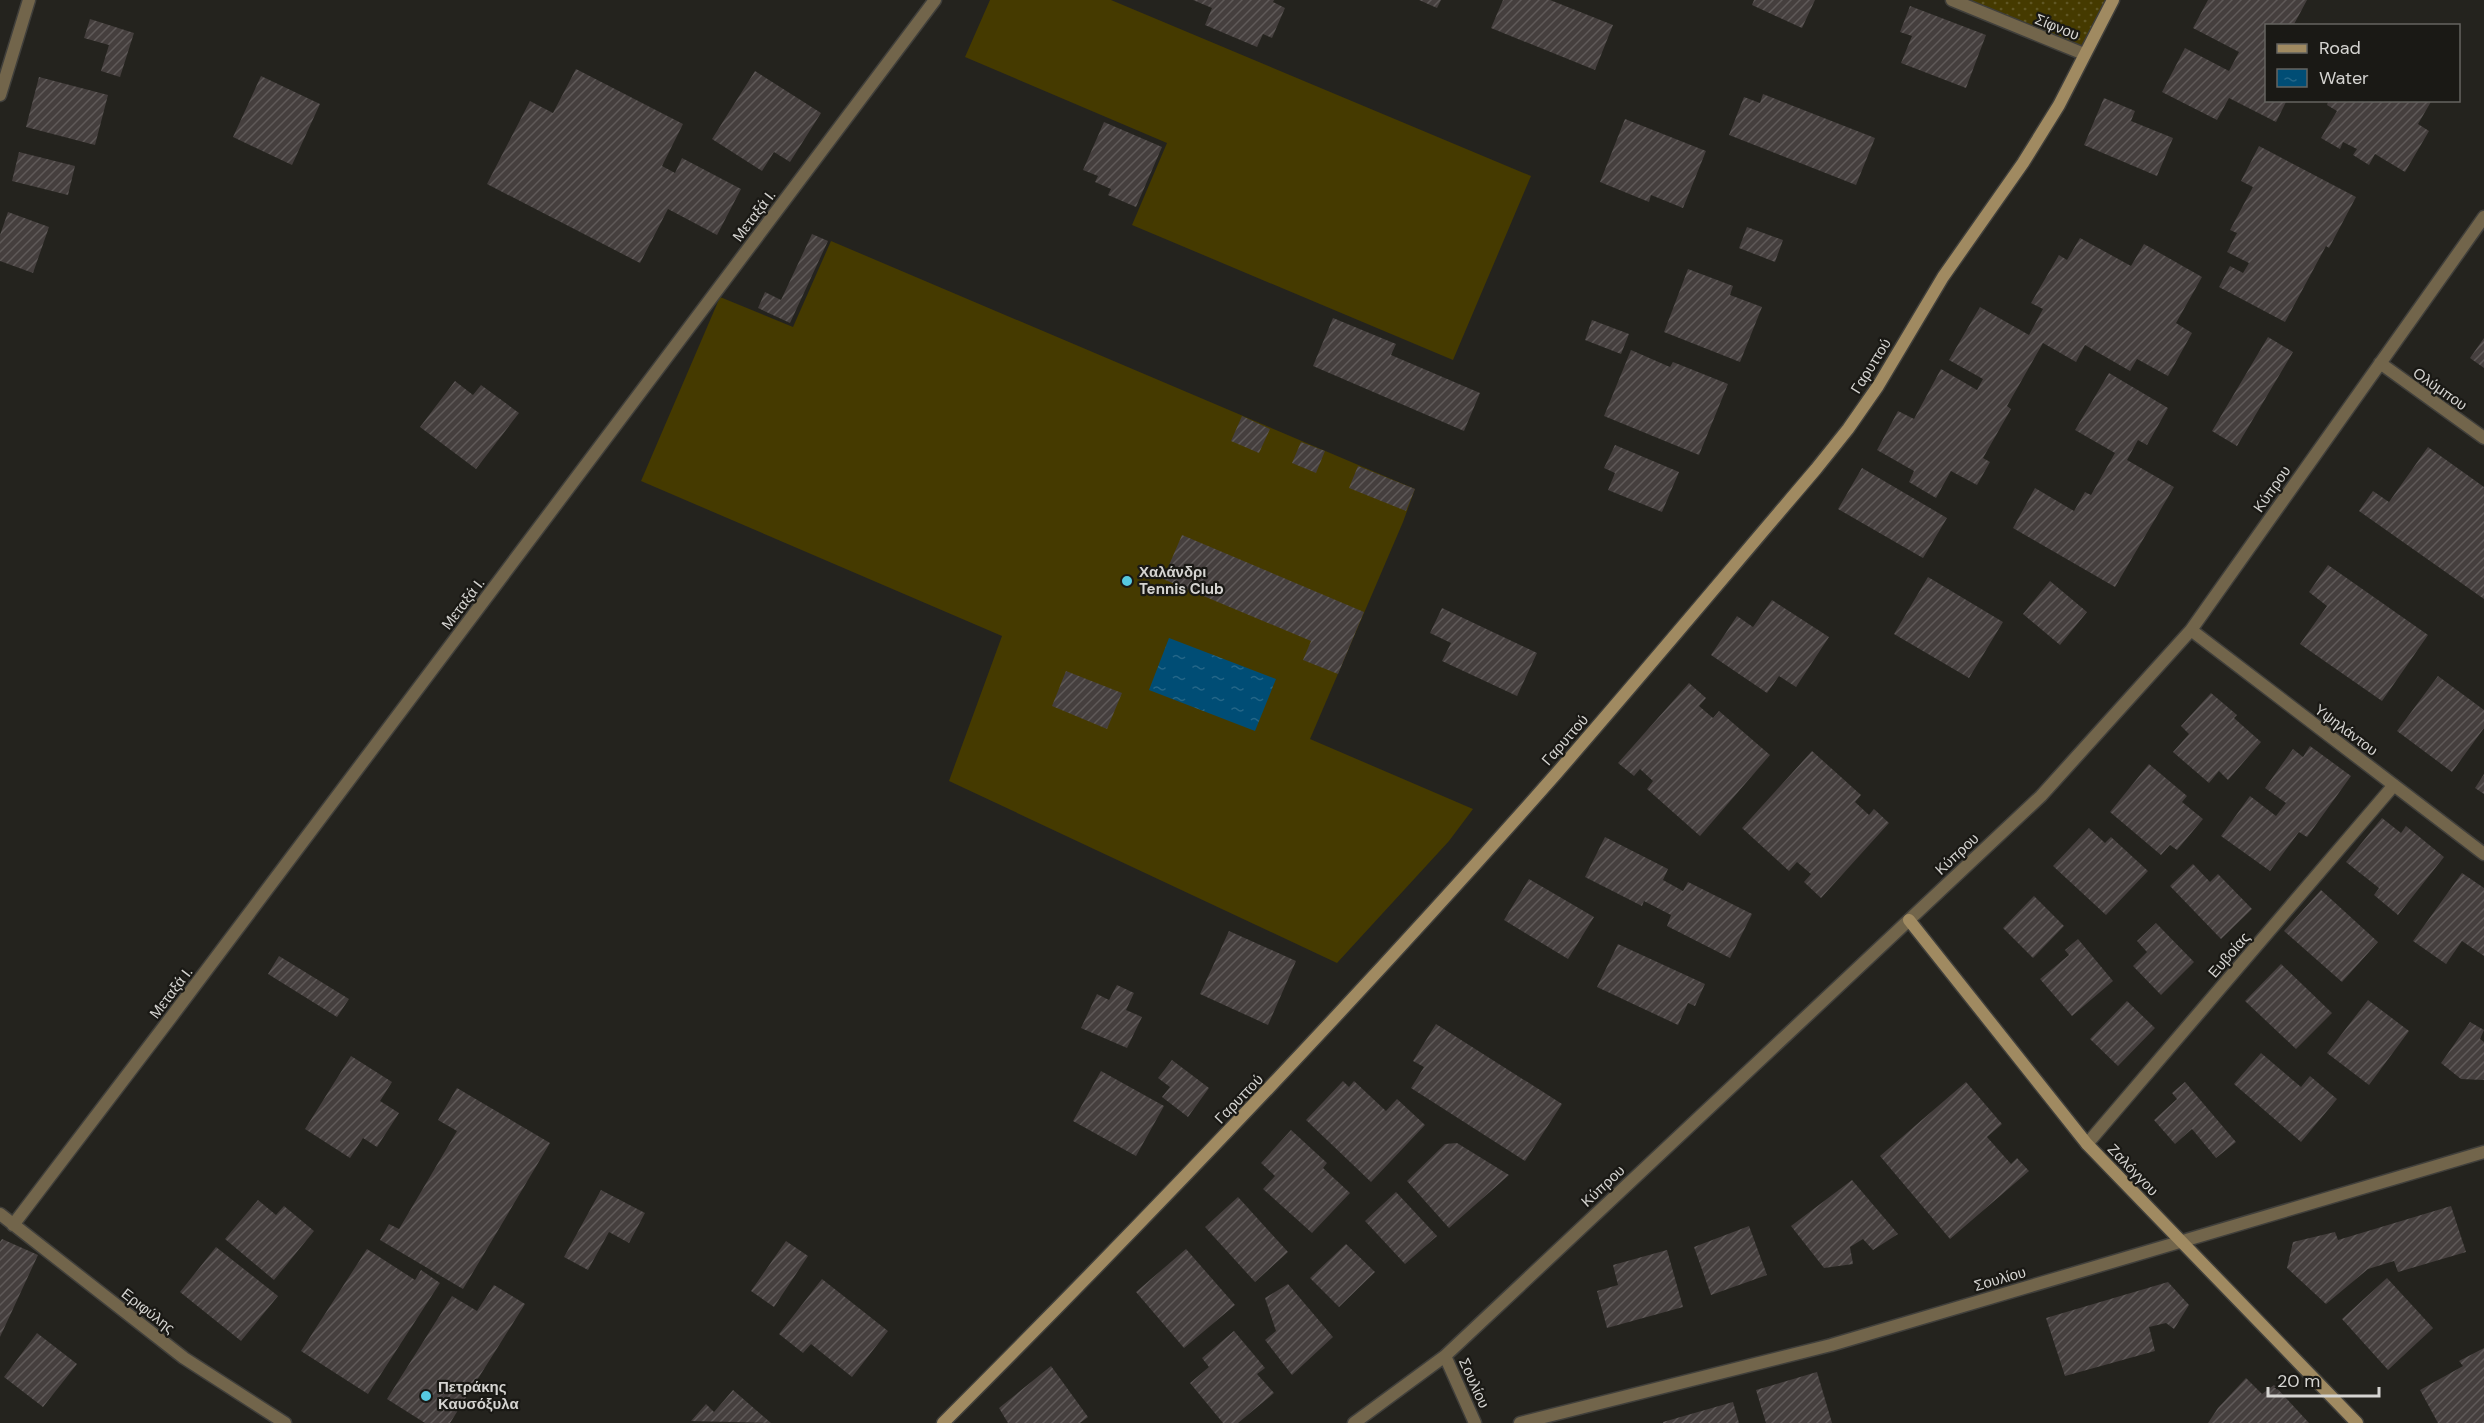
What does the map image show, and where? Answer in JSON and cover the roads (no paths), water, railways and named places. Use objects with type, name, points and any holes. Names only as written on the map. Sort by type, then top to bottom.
[{"type":"street","points":[[0,94],[29,0]]},
{"type":"street","name":"Μεταξά Ι.","points":[[13,1225],[935,0]]},
{"type":"street","name":"Σίφνου","points":[[1952,0],[2084,54]]},
{"type":"street","name":"Γαρυττού","points":[[943,1423],[1072,1294],[1281,1077],[1554,776],[1816,469],[1872,395],[1943,277],[2023,163],[2059,105],[2113,0]]},
{"type":"street","name":"Κύπρου","points":[[1354,1423],[1445,1356],[2041,796],[2191,630],[2484,217]]},
{"type":"street","name":"Ολύμπου","points":[[2380,363],[2484,438]]},
{"type":"street","name":"Υψηλάντου","points":[[2191,630],[2484,854]]},
{"type":"street","name":"Ευβοίας","points":[[2087,1144],[2394,785]]},
{"type":"street","name":"Ζαλόγγου","points":[[1909,920],[2087,1144],[2357,1423]]},
{"type":"street","name":"Σουλίου","points":[[1520,1423],[1831,1345],[2484,1152]]},
{"type":"street","name":"Εριφύλης","points":[[0,1214],[184,1358],[285,1423]]},
{"type":"street","name":"Σουλίου","points":[[1445,1356],[1475,1423]]},
{"type":"water","points":[[1169,638],[1276,679],[1255,731],[1149,690]]},
{"type":"place","name":"Χαλάνδρι Tennis Club","points":[[1127,581]]},
{"type":"place","name":"Πετράκης Καυσόξυλα","points":[[426,1396]]}]
